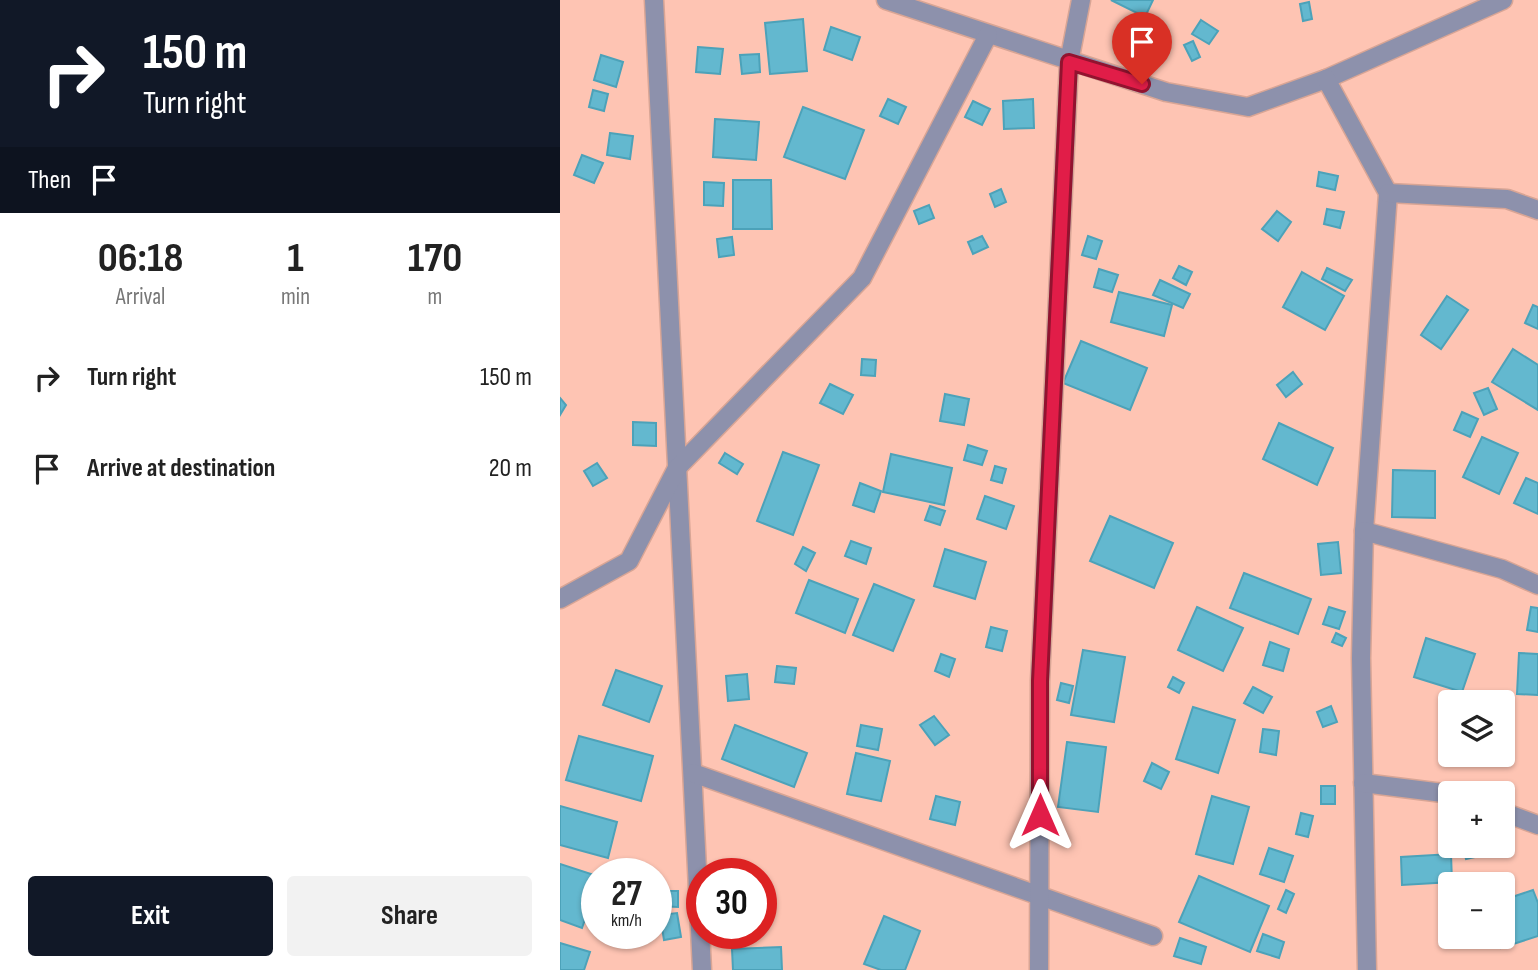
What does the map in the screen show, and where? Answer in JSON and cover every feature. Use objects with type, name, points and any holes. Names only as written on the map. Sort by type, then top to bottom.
[{"type":"street","points":[[654,0],[702,970]]},
{"type":"street","points":[[886,0],[1166,92],[1248,107],[1326,79],[1503,0]]},
{"type":"street","points":[[1039,970],[1040,681],[1069,62],[1081,0]]},
{"type":"street","points":[[560,599],[629,561],[677,468],[862,278],[988,35]]},
{"type":"street","points":[[1326,79],[1388,194],[1364,531],[1361,658],[1367,970]]},
{"type":"street","points":[[1388,194],[1507,199],[1538,210]]},
{"type":"street","points":[[1364,531],[1502,569],[1538,584]]},
{"type":"street","points":[[693,773],[1153,936]]},
{"type":"street","points":[[1363,783],[1438,792]]},
{"type":"street","points":[[1515,816],[1538,825]]},
{"type":"building","points":[[1111,0],[1153,0],[1145,17]]},
{"type":"building","points":[[1309,2],[1312,19],[1303,21],[1300,4]]},
{"type":"building","points":[[803,19],[807,71],[770,74],[765,23]]},
{"type":"building","points":[[1201,20],[1218,31],[1209,44],[1192,34]]},
{"type":"building","points":[[1146,21],[1159,23],[1156,40],[1143,38]]},
{"type":"building","points":[[831,27],[860,37],[852,60],[824,50]]},
{"type":"building","points":[[1193,41],[1200,57],[1192,61],[1184,45]]},
{"type":"building","points":[[698,47],[723,49],[720,74],[696,72]]},
{"type":"building","points":[[759,54],[760,72],[742,74],[740,55]]},
{"type":"building","points":[[601,55],[623,62],[616,87],[594,80]]},
{"type":"building","points":[[593,90],[608,94],[604,111],[589,107]]},
{"type":"building","points":[[888,99],[906,107],[898,124],[880,116]]},
{"type":"building","points":[[1033,99],[1034,128],[1004,129],[1003,101]]},
{"type":"building","points":[[973,101],[990,109],[982,125],[965,117]]},
{"type":"building","points":[[803,107],[864,130],[845,179],[784,157]]},
{"type":"building","points":[[715,119],[759,122],[756,160],[713,157]]},
{"type":"building","points":[[610,133],[633,136],[630,159],[607,155]]},
{"type":"building","points":[[582,155],[603,163],[594,183],[574,175]]},
{"type":"building","points":[[1319,172],[1338,176],[1335,190],[1317,186]]},
{"type":"building","points":[[733,180],[771,180],[772,229],[733,229]]},
{"type":"building","points":[[704,182],[724,183],[723,206],[704,205]]},
{"type":"building","points":[[1001,189],[1006,202],[995,207],[990,194]]},
{"type":"building","points":[[929,205],[934,218],[919,224],[914,211]]},
{"type":"building","points":[[1327,209],[1344,212],[1340,228],[1324,224]]},
{"type":"building","points":[[1277,211],[1291,222],[1278,241],[1262,229]]},
{"type":"building","points":[[982,236],[988,247],[973,254],[968,242]]},
{"type":"building","points":[[1088,236],[1102,241],[1096,259],[1082,255]]},
{"type":"building","points":[[732,237],[734,255],[719,257],[717,239]]},
{"type":"building","points":[[1179,266],[1192,272],[1186,285],[1173,278]]},
{"type":"building","points":[[1327,268],[1352,280],[1345,291],[1322,279]]},
{"type":"building","points":[[1099,269],[1118,275],[1112,292],[1094,287]]},
{"type":"building","points":[[1302,272],[1344,296],[1325,330],[1283,307]]},
{"type":"building","points":[[1160,280],[1190,294],[1183,308],[1153,295]]},
{"type":"building","points":[[1119,292],[1172,305],[1164,336],[1111,322]]},
{"type":"building","points":[[1447,296],[1468,310],[1441,349],[1421,335]]},
{"type":"building","points":[[1533,305],[1538,307],[1538,329],[1525,323]]},
{"type":"building","points":[[1081,341],[1147,368],[1130,410],[1063,383]]},
{"type":"building","points":[[1513,349],[1538,365],[1538,410],[1492,382]]},
{"type":"building","points":[[862,359],[876,360],[875,376],[861,375]]},
{"type":"building","points":[[1293,372],[1302,384],[1286,397],[1277,385]]},
{"type":"building","points":[[830,384],[853,395],[843,414],[820,403]]},
{"type":"building","points":[[1488,388],[1497,409],[1484,415],[1474,393]]},
{"type":"building","points":[[945,394],[969,399],[964,425],[940,421]]},
{"type":"building","points":[[560,398],[566,405],[560,415]]},
{"type":"building","points":[[1462,412],[1478,419],[1470,437],[1454,430]]},
{"type":"building","points":[[633,422],[656,423],[656,446],[633,445]]},
{"type":"building","points":[[1279,423],[1333,448],[1317,485],[1263,459]]},
{"type":"building","points":[[1482,437],[1518,453],[1499,494],[1463,477]]},
{"type":"building","points":[[968,445],[987,451],[982,465],[964,460]]},
{"type":"building","points":[[783,452],[819,465],[793,535],[757,521]]},
{"type":"building","points":[[725,453],[743,464],[737,474],[719,463]]},
{"type":"building","points":[[891,454],[952,468],[944,505],[883,492]]},
{"type":"building","points":[[597,463],[607,478],[593,486],[584,471]]},
{"type":"building","points":[[995,466],[1006,469],[1002,483],[991,480]]},
{"type":"building","points":[[1393,470],[1435,471],[1435,518],[1392,517]]},
{"type":"building","points":[[1526,478],[1538,483],[1538,514],[1514,503]]},
{"type":"building","points":[[860,483],[881,491],[874,512],[853,505]]},
{"type":"building","points":[[985,496],[1014,506],[1006,529],[977,519]]},
{"type":"building","points":[[930,506],[945,511],[940,525],[925,520]]},
{"type":"building","points":[[1110,516],[1173,543],[1154,588],[1090,561]]},
{"type":"building","points":[[851,541],[871,548],[866,564],[845,556]]},
{"type":"building","points":[[1338,542],[1341,573],[1321,575],[1318,544]]},
{"type":"building","points":[[803,547],[815,553],[806,571],[795,564]]},
{"type":"building","points":[[945,549],[986,562],[975,599],[934,586]]},
{"type":"building","points":[[1244,573],[1311,599],[1298,634],[1230,608]]},
{"type":"building","points":[[809,580],[858,599],[845,633],[796,613]]},
{"type":"building","points":[[874,584],[914,600],[893,651],[853,635]]},
{"type":"building","points":[[1197,607],[1243,628],[1223,671],[1178,650]]},
{"type":"building","points":[[1329,607],[1345,612],[1339,629],[1323,624]]},
{"type":"building","points":[[1531,607],[1538,608],[1538,632],[1527,630]]},
{"type":"building","points":[[991,627],[1007,631],[1002,651],[986,647]]},
{"type":"building","points":[[1336,633],[1346,638],[1342,646],[1332,642]]},
{"type":"building","points":[[1426,638],[1475,654],[1463,690],[1414,677]]},
{"type":"building","points":[[1270,642],[1289,649],[1283,671],[1263,665]]},
{"type":"building","points":[[1083,650],[1125,657],[1114,722],[1071,715]]},
{"type":"building","points":[[1519,653],[1538,654],[1538,695],[1517,694]]},
{"type":"building","points":[[941,654],[955,659],[949,677],[935,671]]},
{"type":"building","points":[[777,666],[796,668],[794,684],[775,682]]},
{"type":"building","points":[[616,670],[662,686],[649,722],[603,705]]},
{"type":"building","points":[[747,674],[749,699],[728,701],[726,676]]},
{"type":"building","points":[[1173,677],[1184,683],[1179,693],[1168,687]]},
{"type":"building","points":[[1061,683],[1073,686],[1069,703],[1057,700]]},
{"type":"building","points":[[1253,687],[1272,697],[1263,713],[1244,703]]},
{"type":"building","points":[[1331,706],[1337,722],[1323,727],[1317,712]]},
{"type":"building","points":[[1193,707],[1235,720],[1218,773],[1176,759]]},
{"type":"building","points":[[934,716],[949,735],[935,745],[920,725]]},
{"type":"building","points":[[735,725],[807,753],[794,787],[722,759]]},
{"type":"building","points":[[861,725],[882,729],[878,750],[857,746]]},
{"type":"building","points":[[1263,729],[1279,731],[1276,755],[1260,752]]},
{"type":"building","points":[[579,736],[653,756],[641,801],[566,780]]},
{"type":"building","points":[[1067,742],[1106,747],[1098,812],[1058,807]]},
{"type":"building","points":[[856,753],[890,761],[881,801],[847,794]]},
{"type":"building","points":[[1152,763],[1169,772],[1161,789],[1144,781]]},
{"type":"building","points":[[1321,786],[1335,786],[1335,804],[1321,804]]},
{"type":"building","points":[[936,796],[960,802],[955,825],[930,819]]},
{"type":"building","points":[[1212,796],[1249,807],[1233,864],[1196,854]]},
{"type":"building","points":[[560,806],[617,822],[608,858],[560,845]]},
{"type":"building","points":[[1301,813],[1313,816],[1308,837],[1296,834]]},
{"type":"building","points":[[1269,848],[1293,856],[1284,882],[1260,874]]},
{"type":"building","points":[[1438,855],[1438,858],[1451,858],[1452,872],[1438,872],[1438,883],[1402,885],[1401,857]]},
{"type":"building","points":[[560,864],[581,871],[581,928],[560,920]]},
{"type":"building","points":[[1199,876],[1269,906],[1250,952],[1179,922]]},
{"type":"building","points":[[1286,890],[1294,894],[1286,913],[1278,909]]},
{"type":"building","points":[[1533,890],[1538,903],[1538,936],[1515,943],[1515,896]]},
{"type":"building","points":[[672,891],[678,891],[678,907],[672,907]]},
{"type":"building","points":[[677,913],[681,937],[672,939],[672,914]]},
{"type":"building","points":[[884,916],[920,931],[905,970],[881,970],[864,964]]},
{"type":"building","points":[[1263,934],[1284,942],[1279,958],[1257,951]]},
{"type":"building","points":[[1180,938],[1206,947],[1201,964],[1174,956]]},
{"type":"building","points":[[560,943],[590,952],[584,970],[560,970]]},
{"type":"building","points":[[781,947],[782,970],[733,970],[732,949]]},
{"type":"route","points":[[1040,815],[1040,681],[1069,62],[1142,84]]}]
